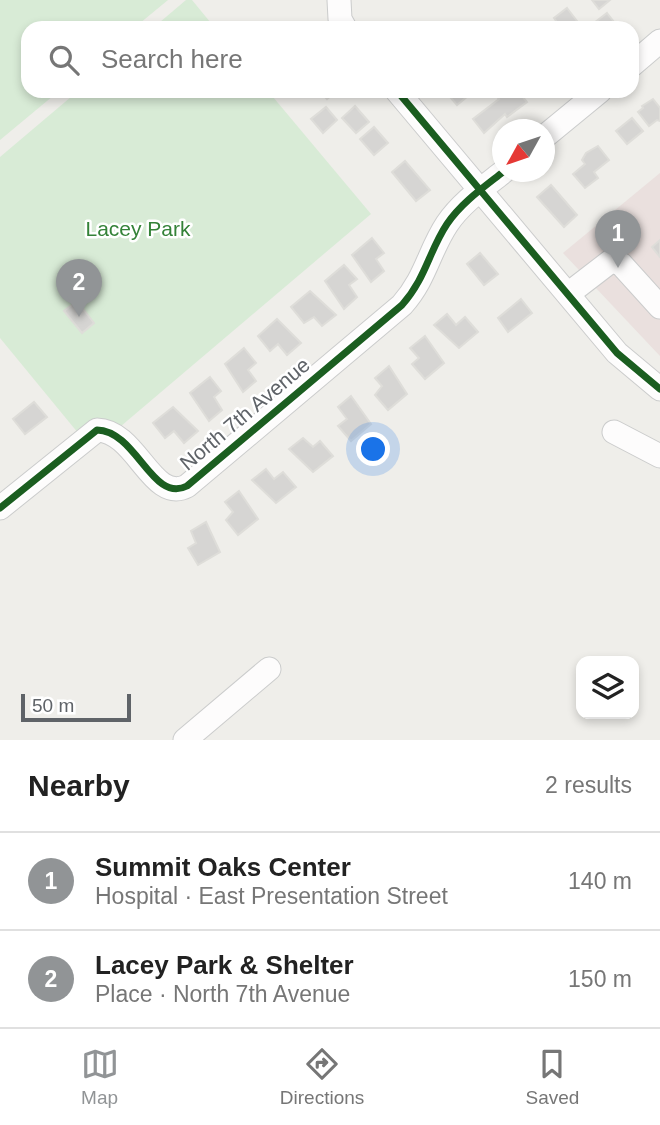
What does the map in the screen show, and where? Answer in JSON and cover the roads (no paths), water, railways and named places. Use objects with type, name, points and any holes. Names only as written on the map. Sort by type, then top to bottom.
[{"type":"street","points":[[339,3],[343,21]]},
{"type":"street","points":[[639,59],[660,41]]},
{"type":"street","points":[[403,98],[617,353],[660,389]]},
{"type":"street","points":[[555,128],[591,98]]},
{"type":"street","points":[[481,190],[492,181]]},
{"type":"street","name":"North 7th Avenue","points":[[0,508],[97,430],[114,432],[123,439],[165,487],[180,489],[187,486],[402,305],[418,287],[447,223],[481,190]]},
{"type":"street","points":[[568,294],[611,261],[621,264],[660,307]]},
{"type":"street","points":[[614,432],[660,456]]},
{"type":"street","points":[[185,740],[270,669]]},
{"type":"place","name":"Summit Oaks Center","points":[[618,268]]},
{"type":"place","name":"Lacey Park & Shelter","points":[[79,317]]},
{"type":"park label","name":"Lacey Park","points":[[138,229]]}]
